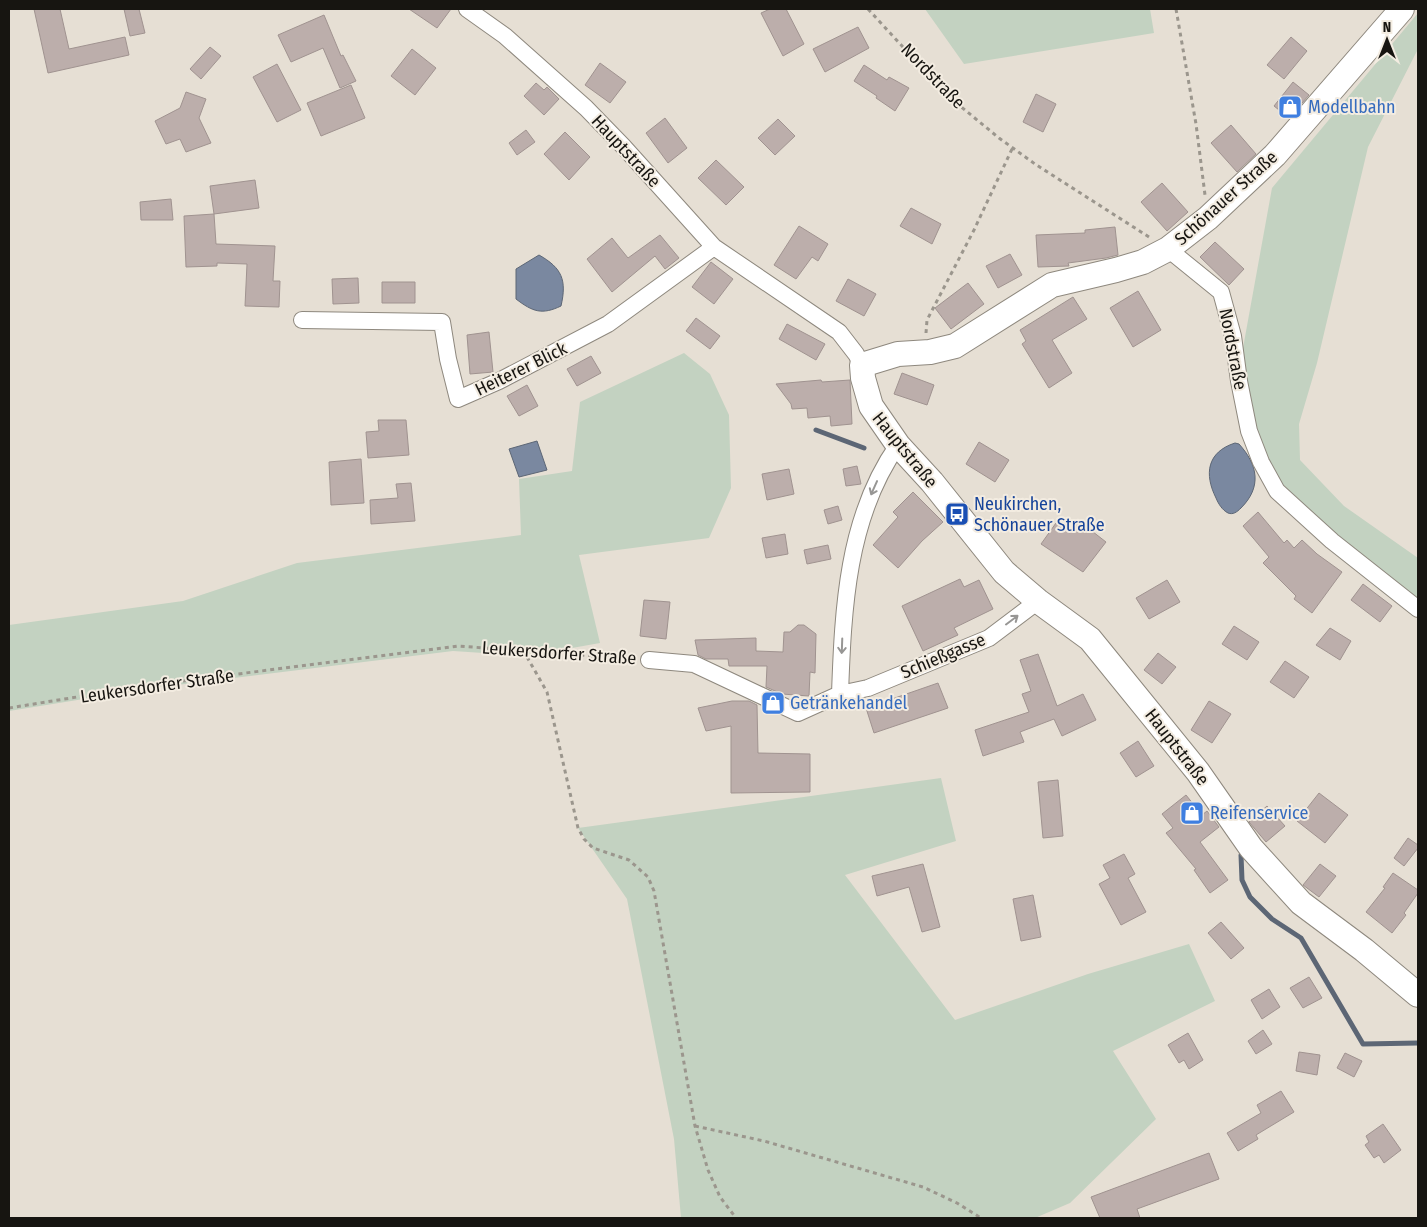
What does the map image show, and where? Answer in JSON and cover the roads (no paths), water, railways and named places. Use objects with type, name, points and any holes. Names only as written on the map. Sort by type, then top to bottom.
[{"type":"street","name":"Hauptstraße","points":[[467,9],[505,36],[586,108],[714,247],[839,332],[862,365],[863,378],[871,406],[898,445],[932,482],[1004,572],[1038,601],[1090,639],[1198,772],[1251,848],[1301,903],[1364,950],[1418,995]]},
{"type":"street","name":"Schönauer Straße","points":[[862,365],[898,354],[924,352],[955,346],[1052,285],[1143,262],[1168,249],[1208,218],[1275,155],[1402,9]]},
{"type":"street","name":"Heiterer Blick","points":[[302,320],[442,322],[448,359],[458,399],[499,381],[608,324],[714,247]]},
{"type":"street","name":"Nordstraße","points":[[1168,249],[1221,292],[1233,336],[1239,381],[1249,431],[1261,462],[1277,491],[1332,542],[1418,609]]},
{"type":"street","points":[[840,694],[842,625],[852,556],[866,506],[885,463],[898,445]]},
{"type":"street","name":"Schießgasse","points":[[840,694],[868,688],[989,638],[1038,601]]},
{"type":"street","name":"Leukersdorfer Straße","points":[[650,660],[694,664],[798,713],[840,694]]},
{"type":"water","points":[[539,255],[558,270],[563,282],[561,306],[548,311],[538,311],[516,299],[516,269]]},
{"type":"water","points":[[537,441],[547,470],[519,477],[509,449]]},
{"type":"water","points":[[1235,443],[1239,444],[1254,468],[1255,484],[1248,500],[1238,511],[1230,514],[1218,502],[1212,489],[1209,472],[1210,465],[1219,452]]},
{"type":"waterway","points":[[816,430],[864,448]]},
{"type":"waterway","points":[[1241,855],[1242,880],[1250,897],[1272,919],[1301,938],[1363,1044],[1418,1043]]},
{"type":"place","name":"Modellbahn","points":[[1290,107]]},
{"type":"place","name":"Neukirchen, Schönauer Straße","points":[[957,514]]},
{"type":"place","name":"Getränkehandel","points":[[773,703]]},
{"type":"place","name":"Reifenservice","points":[[1192,813]]}]
